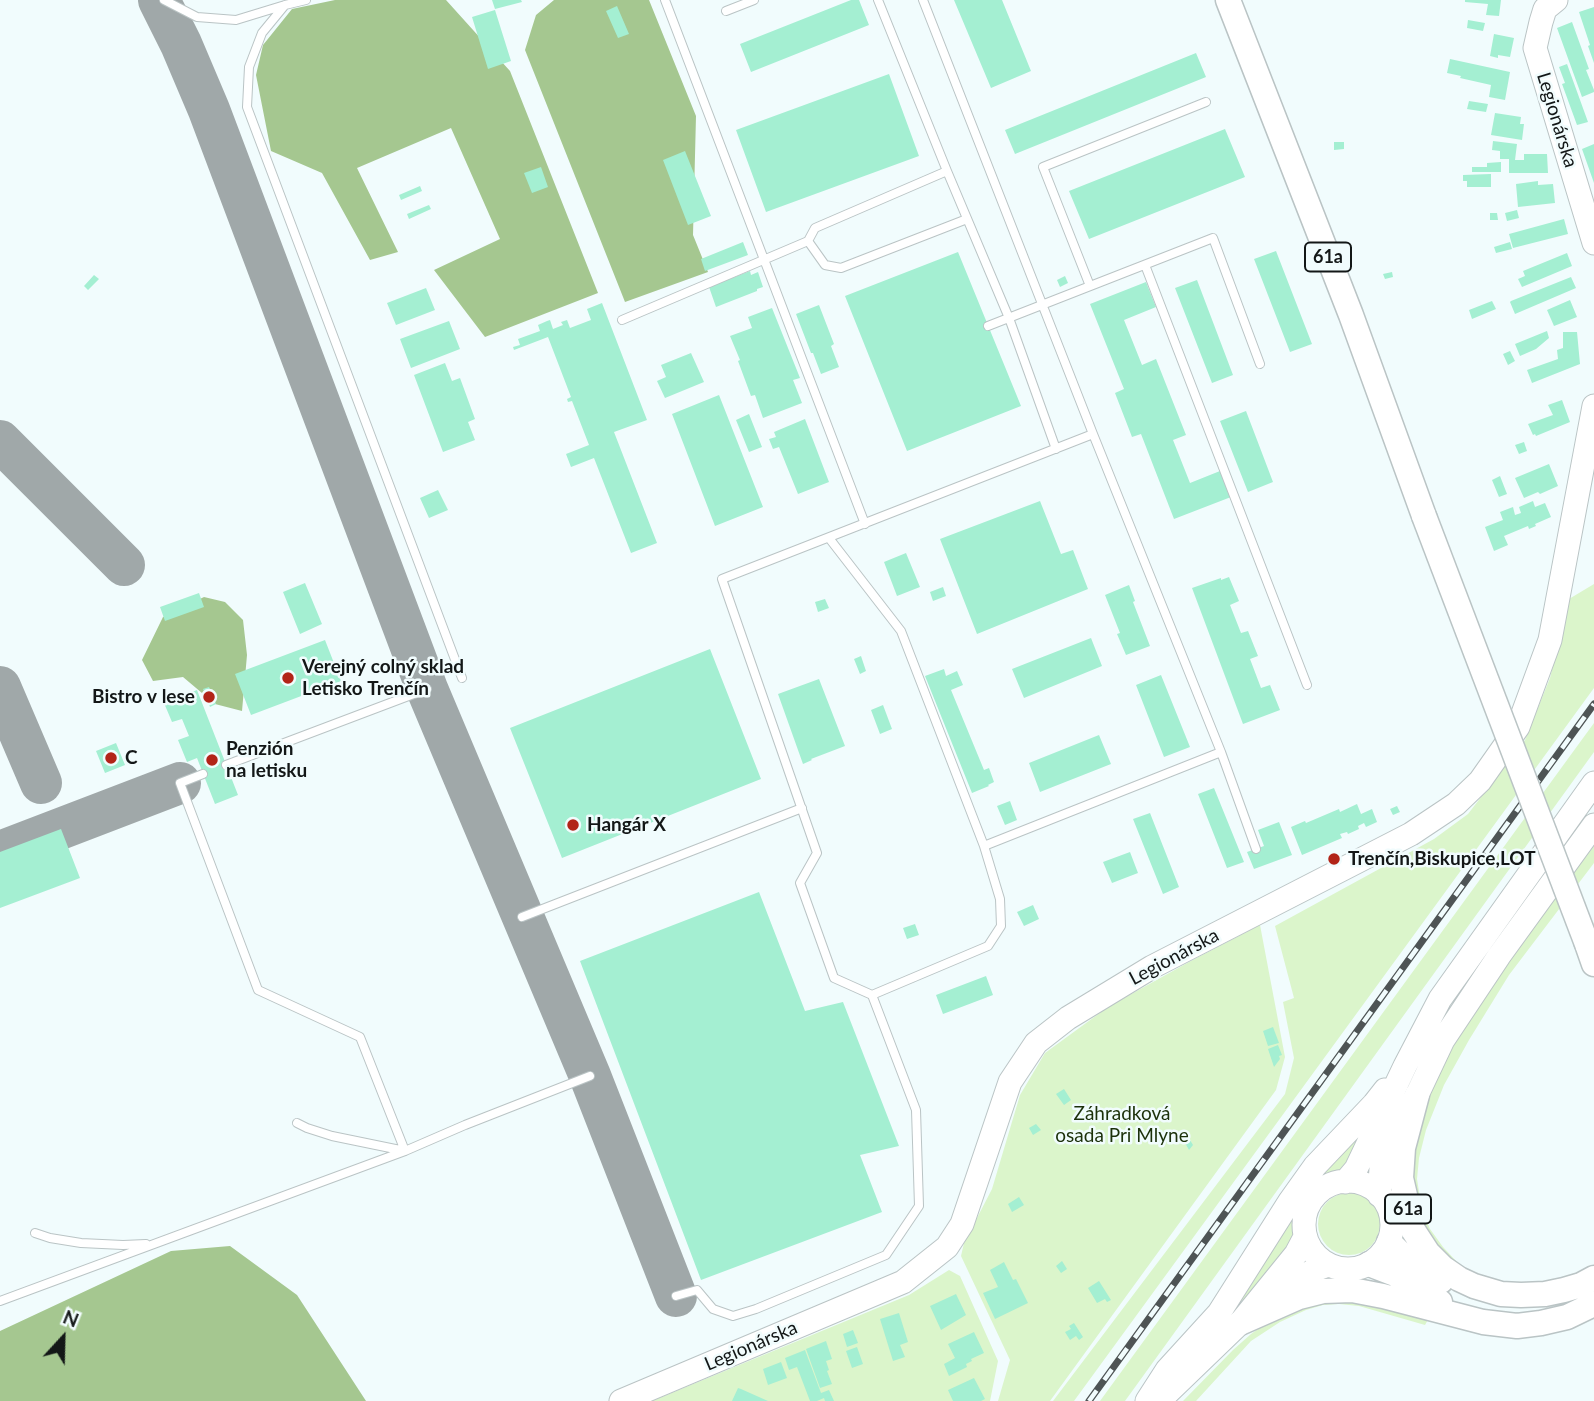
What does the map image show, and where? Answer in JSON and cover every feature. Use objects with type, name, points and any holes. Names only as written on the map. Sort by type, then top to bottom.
[{"type":"main road","name":"61a","points":[[1228,0],[1351,315],[1424,516],[1592,956]]},
{"type":"main road","name":"Legionárska","points":[[1556,0],[1545,9],[1535,48],[1594,243]]},
{"type":"main road","name":"Legionárska","points":[[621,1401],[903,1282],[947,1247],[962,1224],[1010,1082],[1036,1043],[1068,1018],[1152,967],[1411,834],[1456,804],[1480,781],[1517,727],[1550,640],[1594,406]]},
{"type":"main road","points":[[1345,1182],[1356,1170],[1440,999],[1594,783]]},
{"type":"main road","points":[[1379,1195],[1381,1169],[1390,1144],[1443,1040],[1499,956],[1594,825]]},
{"type":"main road","points":[[1147,1401],[1167,1370],[1219,1313],[1290,1200],[1315,1166],[1374,1104],[1405,1066]]},
{"type":"main road","name":"61a","points":[[1417,1095],[1404,1148],[1401,1178],[1413,1230],[1443,1268],[1459,1279],[1501,1294],[1545,1294],[1594,1280]]},
{"type":"main road","points":[[1345,1182],[1364,1184],[1379,1195],[1387,1205],[1392,1230],[1381,1255],[1369,1264],[1349,1269],[1328,1265],[1314,1253],[1305,1237],[1304,1217],[1312,1200],[1326,1187],[1345,1182]]},
{"type":"main road","points":[[1159,1401],[1240,1323],[1296,1254],[1305,1237]]},
{"type":"main road","name":"61a","points":[[1389,1242],[1399,1252],[1451,1287],[1469,1296],[1495,1303],[1512,1305],[1549,1302],[1576,1293],[1594,1280]]},
{"type":"main road","points":[[1369,1264],[1395,1274],[1461,1316]]},
{"type":"main road","points":[[1240,1323],[1312,1271],[1328,1265]]},
{"type":"main road","points":[[1240,1323],[1299,1297],[1323,1291],[1352,1290],[1483,1322],[1517,1326],[1567,1317],[1594,1304]]},
{"type":"lane","points":[[164,0],[197,17],[236,20],[306,0]]},
{"type":"lane","points":[[665,0],[864,524]]},
{"type":"lane","points":[[726,10],[754,0]]},
{"type":"lane","points":[[878,0],[1009,317],[1055,449]]},
{"type":"lane","points":[[923,0],[1221,752],[1256,849]]},
{"type":"lane","points":[[285,5],[262,33],[249,67],[247,107],[462,678]]},
{"type":"lane","points":[[1090,286],[1043,167],[1206,102]]},
{"type":"lane","points":[[622,320],[764,258],[808,242],[815,228],[947,171]]},
{"type":"lane","points":[[808,242],[825,265],[841,268],[967,219]]},
{"type":"lane","points":[[988,326],[1213,238],[1261,364]]},
{"type":"lane","points":[[1145,265],[1307,685]]},
{"type":"lane","points":[[676,1296],[697,1290],[713,1309],[733,1316],[756,1309],[886,1255],[919,1206],[916,1110],[872,995],[835,978],[800,883],[817,853],[722,579],[1093,434]]},
{"type":"lane","points":[[829,538],[901,631],[984,846],[1000,899],[1001,926],[988,946],[872,995]]},
{"type":"lane","points":[[226,765],[427,690]]},
{"type":"lane","points":[[984,846],[1221,752]]},
{"type":"lane","points":[[203,774],[180,783],[258,990],[360,1037],[405,1151]]},
{"type":"lane","points":[[522,917],[802,808]]},
{"type":"lane","points":[[0,1301],[405,1151],[590,1076]]},
{"type":"lane","points":[[297,1123],[307,1129],[332,1136],[405,1151]]},
{"type":"lane","points":[[35,1233],[81,1243],[156,1243]]},
{"type":"green space","points":[[335,0],[446,0],[510,71],[598,293],[485,337],[434,270],[500,239],[451,128],[357,168],[398,252],[370,260],[322,173],[271,151],[256,75],[263,45],[292,9]]},
{"type":"green space","points":[[554,0],[649,0],[696,116],[693,235],[708,272],[625,302],[525,50],[536,15]]},
{"type":"green space","points":[[1594,584],[1594,688],[1074,1401],[1053,1401],[1285,1094],[1294,1058],[1283,1002],[1294,998],[1275,926],[1434,839],[1468,814],[1525,740],[1550,678],[1569,599]]},
{"type":"green space","points":[[204,597],[225,602],[243,620],[247,655],[242,711],[215,704],[183,677],[153,681],[142,660],[163,617]]},
{"type":"green space","points":[[1594,723],[1594,752],[1125,1401],[1100,1401]]},
{"type":"green space","points":[[1594,846],[1594,863],[1509,975],[1469,1040],[1444,1085],[1426,1130],[1417,1179],[1422,1211],[1430,1229],[1457,1262],[1454,1268],[1418,1220],[1410,1154],[1433,1083],[1494,979]]},
{"type":"green space","name":"Záhradková osada Pri Mlyne","points":[[1260,925],[1285,1057],[1276,1090],[1050,1401],[998,1401],[1010,1360],[961,1256],[964,1243],[992,1189],[1020,1095],[1045,1053],[1108,1007]]},
{"type":"green space","points":[[1374,1115],[1362,1143],[1339,1174],[1320,1181],[1300,1202],[1295,1218],[1295,1234],[1288,1254],[1228,1314],[1293,1206]]},
{"type":"green space","points":[[1349,1193],[1361,1195],[1371,1202],[1378,1212],[1378,1236],[1371,1246],[1361,1253],[1349,1255],[1337,1253],[1327,1246],[1320,1236],[1318,1224],[1320,1212],[1327,1202],[1337,1195]]},
{"type":"green space","points":[[230,1246],[297,1295],[366,1401],[0,1401],[0,1331],[171,1251]]},
{"type":"green space","points":[[949,1270],[960,1276],[998,1361],[990,1401],[652,1401],[909,1295]]},
{"type":"green space","points":[[1339,1297],[1429,1318],[1425,1325],[1359,1306],[1339,1304],[1306,1310],[1280,1322],[1251,1341],[1196,1401],[1183,1401],[1233,1350],[1278,1315]]},
{"type":"building","points":[[492,0],[521,0],[522,2],[495,9]]},
{"type":"building","points":[[851,0],[859,0],[869,25],[751,72],[740,44]]},
{"type":"building","points":[[954,0],[1002,0],[1031,71],[991,88]]},
{"type":"building","points":[[1465,0],[1501,0],[1499,16],[1486,15],[1488,4]]},
{"type":"building","points":[[617,6],[629,34],[618,38],[606,11]]},
{"type":"building","points":[[1594,7],[1594,63],[1579,12]]},
{"type":"building","points":[[495,10],[511,61],[488,69],[472,17]]},
{"type":"building","points":[[1468,20],[1485,23],[1483,31],[1467,28]]},
{"type":"building","points":[[1572,22],[1594,90],[1582,97],[1557,28]]},
{"type":"building","points":[[1494,34],[1514,38],[1510,57],[1490,56]]},
{"type":"building","points":[[1196,53],[1206,77],[1015,154],[1005,130]]},
{"type":"building","points":[[1450,59],[1510,72],[1505,100],[1489,97],[1491,85],[1447,73]]},
{"type":"building","points":[[1567,64],[1588,122],[1577,125],[1562,84],[1565,83],[1559,67]]},
{"type":"building","points":[[889,74],[919,156],[766,212],[736,130]]},
{"type":"building","points":[[1469,101],[1488,104],[1486,112],[1467,109]]},
{"type":"building","points":[[1495,113],[1521,117],[1520,124],[1524,124],[1522,140],[1491,135]]},
{"type":"building","points":[[1225,129],[1245,177],[1089,239],[1069,191]]},
{"type":"building","points":[[1493,141],[1517,144],[1515,160],[1524,160],[1524,154],[1547,154],[1548,173],[1509,173],[1509,159],[1500,159],[1500,151],[1492,150]]},
{"type":"building","points":[[1334,142],[1344,142],[1344,149],[1334,150]]},
{"type":"building","points":[[1594,144],[1594,183],[1582,149]]},
{"type":"building","points":[[685,151],[711,216],[688,225],[663,160]]},
{"type":"building","points":[[1501,162],[1501,172],[1472,172],[1472,167],[1487,167],[1487,163]]},
{"type":"building","points":[[541,167],[548,187],[532,193],[524,173]]},
{"type":"building","points":[[1491,174],[1491,187],[1467,187],[1467,181],[1463,181],[1463,175]]},
{"type":"building","points":[[1538,181],[1538,185],[1553,184],[1555,203],[1518,207],[1516,184]]},
{"type":"building","points":[[420,186],[422,191],[401,200],[399,195]]},
{"type":"building","points":[[429,205],[431,209],[409,219],[407,214]]},
{"type":"building","points":[[1517,210],[1519,218],[1507,221],[1505,213]]},
{"type":"building","points":[[1490,213],[1497,213],[1498,220],[1490,220]]},
{"type":"building","points":[[1564,219],[1568,234],[1513,248],[1509,234]]},
{"type":"building","points":[[743,242],[748,255],[705,271],[701,259]]},
{"type":"building","points":[[1510,242],[1512,249],[1496,253],[1494,247]]},
{"type":"building","points":[[1276,251],[1312,344],[1290,352],[1254,259]]},
{"type":"building","points":[[958,252],[1021,406],[907,451],[845,296]]},
{"type":"building","points":[[1567,253],[1572,266],[1522,287],[1518,279],[1525,276],[1523,271]]},
{"type":"building","points":[[750,271],[751,275],[758,272],[763,287],[716,307],[709,287]]},
{"type":"building","points":[[1392,272],[1393,277],[1385,279],[1383,274]]},
{"type":"building","points":[[94,275],[99,279],[88,290],[84,286]]},
{"type":"building","points":[[1065,276],[1068,283],[1060,287],[1057,280]]},
{"type":"building","points":[[1571,277],[1576,288],[1515,314],[1511,301]]},
{"type":"building","points":[[1197,280],[1233,375],[1212,383],[1175,288]]},
{"type":"building","points":[[1146,282],[1156,307],[1124,320],[1142,365],[1156,359],[1186,435],[1173,440],[1190,483],[1220,471],[1231,497],[1174,519],[1141,434],[1132,437],[1115,393],[1124,389],[1090,304]]},
{"type":"building","points":[[426,288],[435,310],[396,325],[387,303]]},
{"type":"building","points":[[1570,300],[1577,317],[1554,326],[1547,310]]},
{"type":"building","points":[[1492,301],[1496,309],[1472,319],[1469,310]]},
{"type":"building","points":[[602,303],[647,420],[614,432],[657,543],[631,553],[594,458],[571,467],[566,454],[589,445],[572,401],[568,402],[567,399],[571,397],[548,337],[514,350],[513,347],[520,345],[518,339],[540,331],[538,325],[547,321],[550,320],[553,329],[567,320],[570,328],[591,320],[587,309]]},
{"type":"building","points":[[819,305],[834,344],[831,346],[839,367],[821,374],[796,314]]},
{"type":"building","points":[[772,308],[800,378],[793,380],[802,403],[763,418],[755,395],[751,396],[730,336],[752,328],[748,317]]},
{"type":"building","points":[[449,321],[460,349],[411,368],[400,339]]},
{"type":"building","points":[[1547,331],[1549,338],[1536,349],[1520,356],[1515,344]]},
{"type":"building","points":[[1563,332],[1577,332],[1580,364],[1532,383],[1527,370],[1558,359],[1557,350],[1563,348]]},
{"type":"building","points":[[1510,351],[1515,361],[1508,365],[1503,354]]},
{"type":"building","points":[[691,353],[704,382],[665,398],[657,381],[666,377],[661,365]]},
{"type":"building","points":[[445,363],[452,381],[460,378],[475,419],[468,422],[475,440],[443,452],[414,375]]},
{"type":"building","points":[[719,395],[763,507],[715,526],[672,414]]},
{"type":"building","points":[[1562,400],[1570,422],[1533,435],[1528,424],[1553,415],[1548,405]]},
{"type":"building","points":[[1246,411],[1273,482],[1248,492],[1220,421]]},
{"type":"building","points":[[749,414],[762,447],[749,452],[736,420]]},
{"type":"building","points":[[805,419],[829,482],[798,494],[779,447],[773,449],[769,439],[776,437],[774,432]]},
{"type":"building","points":[[1524,442],[1527,451],[1519,454],[1515,445]]},
{"type":"building","points":[[1549,464],[1558,486],[1524,498],[1515,478]]},
{"type":"building","points":[[1500,476],[1507,494],[1499,497],[1492,480]]},
{"type":"building","points":[[438,490],[448,510],[429,518],[420,498]]},
{"type":"building","points":[[1040,501],[1061,554],[1073,550],[1088,589],[977,634],[940,539]]},
{"type":"building","points":[[1533,501],[1535,507],[1545,503],[1551,517],[1529,529],[1528,526],[1504,536],[1508,545],[1494,551],[1485,527],[1503,520],[1500,512],[1513,507],[1515,515],[1521,513],[1519,507]]},
{"type":"building","points":[[906,553],[920,587],[897,596],[884,562]]},
{"type":"building","points":[[1229,577],[1239,601],[1230,605],[1241,633],[1248,631],[1258,656],[1250,659],[1261,688],[1270,685],[1280,710],[1243,724],[1192,588]]},
{"type":"building","points":[[305,583],[322,624],[300,634],[283,592]]},
{"type":"building","points":[[1129,585],[1150,646],[1126,655],[1105,595]]},
{"type":"building","points":[[943,587],[946,596],[933,601],[930,592]]},
{"type":"building","points":[[199,593],[204,607],[165,621],[160,607]]},
{"type":"building","points":[[825,599],[829,608],[818,612],[815,602]]},
{"type":"building","points":[[1091,638],[1102,666],[1024,698],[1012,669]]},
{"type":"building","name":"Verejný colný sklad Letisko Trenčín","points":[[325,640],[341,681],[251,715],[235,674]]},
{"type":"building","points":[[710,649],[761,779],[562,858],[510,728]]},
{"type":"building","points":[[861,656],[866,671],[860,674],[854,659]]},
{"type":"building","points":[[944,669],[946,676],[957,671],[963,685],[951,690],[984,770],[989,768],[994,782],[972,793],[925,676]]},
{"type":"building","points":[[1161,675],[1190,747],[1164,757],[1136,685]]},
{"type":"building","points":[[819,679],[845,746],[803,764],[778,694]]},
{"type":"building","name":"Bistro v lese","points":[[209,687],[216,704],[210,707],[203,689]]},
{"type":"building","points":[[197,690],[238,795],[215,804],[197,758],[187,762],[178,740],[189,736],[182,719],[172,722],[164,703]]},
{"type":"building","points":[[883,705],[892,729],[880,734],[871,710]]},
{"type":"building","points":[[1099,735],[1111,764],[1040,792],[1029,763]]},
{"type":"building","name":"C","points":[[116,743],[125,765],[105,773],[96,751]]},
{"type":"building","points":[[1214,788],[1244,862],[1227,868],[1198,794]]},
{"type":"building","points":[[1010,801],[1017,820],[1005,825],[997,806]]},
{"type":"building","points":[[1357,804],[1361,814],[1372,809],[1377,822],[1366,827],[1364,823],[1358,826],[1359,829],[1340,834],[1342,838],[1302,855],[1291,827]]},
{"type":"building","points":[[1397,806],[1400,812],[1393,815],[1390,809]]},
{"type":"building","points":[[1150,813],[1179,887],[1163,894],[1133,819]]},
{"type":"building","points":[[1279,822],[1292,855],[1254,869],[1247,852],[1264,846],[1258,830]]},
{"type":"building","points":[[61,829],[80,878],[0,908],[0,852]]},
{"type":"building","points":[[1130,852],[1138,873],[1112,883],[1103,862]]},
{"type":"building","points":[[759,892],[805,1011],[843,1002],[899,1146],[860,1155],[882,1212],[701,1280],[580,961]]},
{"type":"building","points":[[1033,905],[1039,919],[1024,926],[1017,912]]},
{"type":"building","points":[[915,924],[919,935],[907,939],[903,928]]},
{"type":"building","points":[[986,976],[993,995],[943,1014],[936,995]]},
{"type":"building","points":[[1273,1027],[1279,1043],[1268,1046],[1263,1031]]},
{"type":"building","points":[[1278,1045],[1282,1055],[1274,1067],[1268,1049]]},
{"type":"building","points":[[1064,1089],[1071,1100],[1064,1105],[1056,1094]]},
{"type":"building","points":[[1036,1124],[1041,1130],[1033,1135],[1029,1128]]},
{"type":"building","points":[[1190,1140],[1193,1145],[1189,1150],[1184,1141]]},
{"type":"building","points":[[1019,1197],[1024,1205],[1012,1212],[1008,1204]]},
{"type":"building","points":[[1062,1261],[1067,1269],[1061,1273],[1056,1266]]},
{"type":"building","points":[[1004,1262],[1028,1303],[995,1319],[983,1293],[998,1287],[990,1270]]},
{"type":"building","points":[[1099,1281],[1111,1300],[1107,1302],[1105,1299],[1097,1303],[1088,1288]]},
{"type":"building","points":[[956,1294],[966,1315],[941,1330],[930,1306]]},
{"type":"building","points":[[899,1313],[908,1342],[900,1345],[905,1357],[893,1361],[880,1319]]},
{"type":"building","points":[[1074,1323],[1083,1337],[1079,1340],[1076,1336],[1070,1340],[1065,1332],[1071,1329],[1069,1326]]},
{"type":"building","points":[[853,1330],[858,1343],[847,1347],[843,1334]]},
{"type":"building","points":[[974,1332],[984,1353],[971,1359],[972,1361],[966,1364],[967,1367],[949,1376],[944,1364],[955,1358],[948,1344]]},
{"type":"building","points":[[826,1341],[832,1359],[826,1361],[832,1384],[820,1388],[806,1349]]},
{"type":"building","points":[[857,1347],[863,1364],[852,1368],[846,1351]]},
{"type":"building","points":[[805,1350],[821,1393],[829,1390],[834,1401],[825,1401],[824,1398],[810,1401],[797,1367],[789,1370],[785,1358]]},
{"type":"building","points":[[781,1362],[787,1378],[768,1385],[763,1369]]},
{"type":"building","points":[[974,1378],[985,1399],[953,1401],[948,1390]]},
{"type":"building","points":[[738,1388],[741,1389],[768,1401],[732,1401]]},
{"type":"taxiway","points":[[159,0],[209,110],[427,689],[590,1076],[676,1296]]},
{"type":"taxiway","points":[[0,441],[124,565]]},
{"type":"taxiway","points":[[0,687],[41,783]]},
{"type":"taxiway","points":[[0,852],[180,783]]},
{"type":"railway","points":[[1089,1401],[1594,704]]},
{"type":"place","name":"Verejný colný sklad Letisko Trenčín","points":[[288,678]]},
{"type":"place","name":"Bistro v lese","points":[[209,697]]},
{"type":"place","name":"C","points":[[111,758]]},
{"type":"place","name":"Penzión na letisku","points":[[212,760]]},
{"type":"place","name":"Hangár X","points":[[573,825]]},
{"type":"place","name":"Trenčín,Biskupice,LOT","points":[[1334,859]]}]
